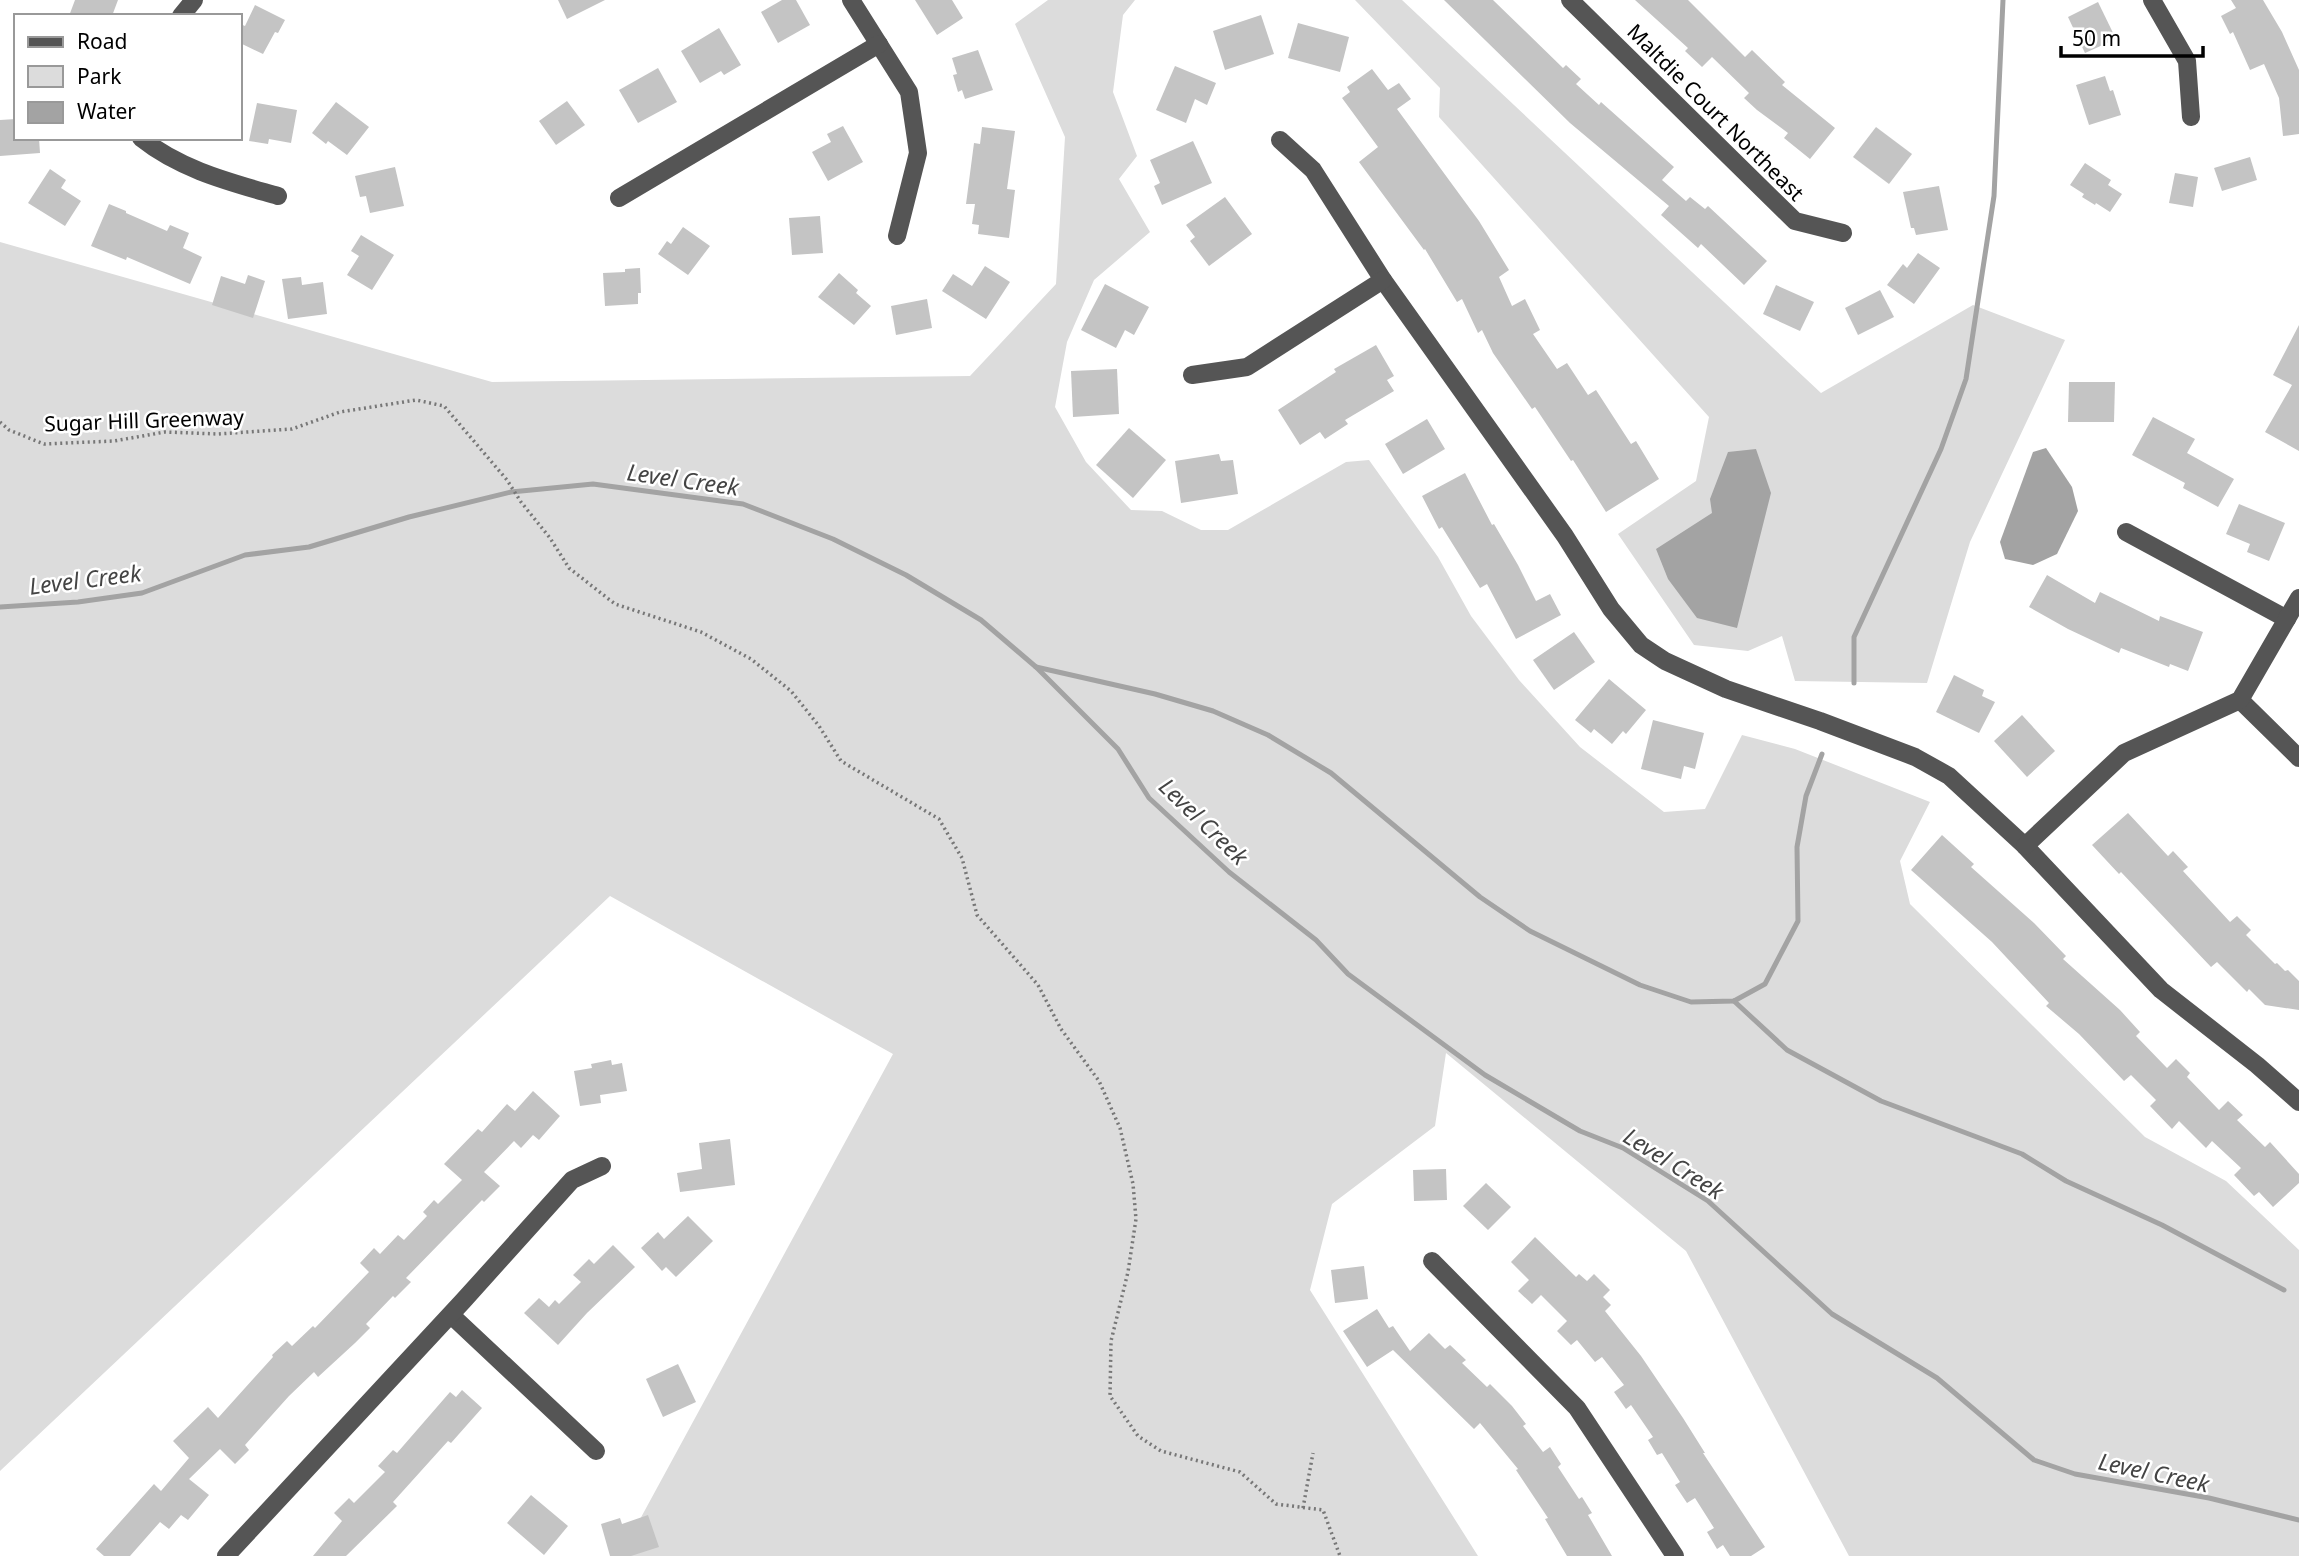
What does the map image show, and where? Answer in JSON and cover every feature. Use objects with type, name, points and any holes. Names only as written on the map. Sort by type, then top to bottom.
[{"type":"street","points":[[183,14],[194,0]]},
{"type":"street","points":[[851,0],[909,92],[918,153],[897,236]]},
{"type":"street","name":"Maltdie Court Northeast","points":[[1570,0],[1795,221],[1843,233]]},
{"type":"street","points":[[2152,0],[2186,61],[2191,117]]},
{"type":"street","points":[[619,198],[880,44]]},
{"type":"street","points":[[144,140],[206,176],[278,196]]},
{"type":"street","points":[[1280,140],[1313,170],[1383,279],[1529,484],[1611,608],[1641,645],[1665,661],[1726,689],[1915,757],[1949,776],[2025,846],[2161,990],[2257,1065],[2299,1102]]},
{"type":"street","points":[[1192,375],[1247,367],[1383,279]]},
{"type":"street","points":[[2126,532],[2287,619]]},
{"type":"street","points":[[2025,846],[2123,753],[2240,700],[2299,598]]},
{"type":"street","points":[[2240,700],[2299,758]]},
{"type":"street","points":[[226,1556],[572,1180],[602,1166]]},
{"type":"street","points":[[1432,1261],[1577,1408],[1675,1556]]},
{"type":"street","points":[[450,1315],[596,1451]]},
{"type":"path","name":"Sugar Hill Greenway","points":[[0,422],[9,430],[44,444],[114,441],[164,432],[218,434],[292,429],[340,412],[416,400],[444,405],[508,480],[569,568],[615,604],[701,632],[751,659],[791,691],[819,726],[841,761],[939,819],[962,858],[977,915],[1038,985],[1061,1029],[1099,1082],[1120,1128],[1133,1184],[1136,1219],[1128,1272],[1111,1341],[1110,1396],[1138,1436],[1161,1451],[1240,1472],[1276,1504],[1303,1507]]},
{"type":"path","points":[[1313,1453],[1303,1507],[1323,1510],[1340,1556]]},
{"type":"green space","points":[[1048,0],[1135,0],[1123,15],[1113,92],[1137,156],[1119,179],[1150,232],[1094,280],[1067,342],[1055,407],[1086,462],[1131,510],[1162,511],[1201,530],[1228,530],[1346,462],[1369,460],[1438,557],[1471,616],[1519,680],[1580,747],[1664,812],[1705,809],[1742,735],[1795,749],[1930,802],[1900,861],[1910,904],[2145,1137],[2226,1181],[2299,1250],[2299,1556],[1849,1556],[1686,1251],[1446,1053],[1435,1126],[1332,1204],[1310,1290],[1478,1556],[620,1556],[893,1054],[610,896],[0,1471],[0,242],[492,382],[970,376],[1056,284],[1065,137],[1015,24]]},
{"type":"green space","points":[[1355,0],[1402,0],[1821,393],[1973,305],[2065,340],[1970,542],[1927,683],[1795,681],[1782,636],[1748,651],[1694,645],[1618,534],[1696,481],[1709,417],[1439,117],[1440,88]]},
{"type":"water","points":[[2046,448],[2072,487],[2078,511],[2057,554],[2033,565],[2005,559],[2000,542],[2033,452]]},
{"type":"water","points":[[1756,449],[1771,493],[1737,628],[1697,618],[1668,579],[1656,549],[1712,513],[1710,499],[1728,452]]},
{"type":"building","points":[[75,0],[118,0],[113,14],[70,14]]},
{"type":"building","points":[[558,0],[605,0],[567,19]]},
{"type":"building","points":[[782,0],[796,0],[810,25],[778,43],[761,12]]},
{"type":"building","points":[[915,0],[952,0],[963,18],[937,35]]},
{"type":"building","points":[[1444,0],[1493,0],[1563,68],[1566,65],[1581,79],[1576,84],[1599,105],[1601,102],[1674,167],[1662,180],[1686,201],[1690,197],[1705,209],[1708,206],[1767,261],[1744,285],[1701,244],[1698,248],[1661,215],[1669,206],[1570,123]]},
{"type":"building","points":[[1635,0],[1688,0],[1745,57],[1752,50],[1785,82],[1782,85],[1835,128],[1810,159],[1784,138],[1788,133],[1744,98],[1749,93],[1712,57],[1702,67],[1685,51],[1688,48]]},
{"type":"building","points":[[2231,0],[2263,0],[2282,32],[2299,70],[2299,134],[2283,136],[2279,98],[2264,64],[2250,70],[2233,32],[2230,34],[2221,16],[2236,8]]},
{"type":"building","points":[[2098,2],[2116,39],[2085,53],[2068,17]]},
{"type":"building","points":[[255,5],[285,20],[263,54],[242,44],[242,25],[245,26]]},
{"type":"building","points":[[1261,15],[1274,54],[1225,70],[1213,31]]},
{"type":"building","points":[[1298,23],[1349,37],[1340,72],[1288,58]]},
{"type":"building","points":[[719,28],[741,65],[724,75],[721,71],[700,83],[681,51]]},
{"type":"building","points":[[978,50],[993,90],[965,99],[962,90],[958,92],[953,75],[957,74],[952,58]]},
{"type":"building","points":[[1175,66],[1216,83],[1207,105],[1195,99],[1186,123],[1156,110]]},
{"type":"building","points":[[658,68],[677,102],[638,123],[619,90]]},
{"type":"building","points":[[1372,69],[1388,90],[1399,83],[1411,99],[1397,109],[1479,221],[1509,270],[1499,277],[1512,306],[1525,299],[1540,330],[1533,334],[1557,369],[1567,363],[1588,395],[1596,390],[1631,444],[1636,441],[1659,479],[1606,512],[1573,460],[1571,461],[1535,407],[1532,409],[1493,353],[1482,330],[1478,333],[1462,299],[1457,302],[1425,249],[1359,162],[1378,147],[1342,98],[1350,92],[1347,87]]},
{"type":"building","points":[[2105,76],[2121,115],[2089,125],[2076,85]]},
{"type":"building","points":[[567,101],[585,125],[556,145],[539,121]]},
{"type":"building","points":[[336,102],[369,127],[347,155],[312,133]]},
{"type":"building","points":[[257,103],[297,110],[291,143],[269,139],[268,144],[249,141]]},
{"type":"building","points":[[14,119],[14,140],[39,140],[40,153],[0,156],[0,120]]},
{"type":"building","points":[[843,126],[863,162],[828,181],[812,152],[831,142],[827,134]]},
{"type":"building","points":[[982,127],[1015,131],[1007,189],[1015,190],[1009,238],[978,234],[979,225],[972,224],[975,204],[966,204],[974,143],[980,144]]},
{"type":"building","points":[[1876,127],[1912,154],[1889,184],[1853,157]]},
{"type":"building","points":[[1193,141],[1212,183],[1162,205],[1154,186],[1160,183],[1150,160]]},
{"type":"building","points":[[2250,157],[2257,180],[2222,191],[2214,168]]},
{"type":"building","points":[[2085,163],[2111,180],[2108,185],[2122,194],[2110,212],[2082,197],[2084,194],[2070,185]]},
{"type":"building","points":[[395,167],[404,206],[370,213],[366,196],[360,197],[355,176]]},
{"type":"building","points":[[50,169],[66,180],[61,188],[81,201],[65,226],[28,203]]},
{"type":"building","points":[[2175,173],[2198,177],[2193,207],[2169,203]]},
{"type":"building","points":[[1939,186],[1948,230],[1916,235],[1914,228],[1911,228],[1903,192]]},
{"type":"building","points":[[1225,197],[1252,234],[1209,266],[1190,241],[1195,237],[1186,225]]},
{"type":"building","points":[[109,204],[167,231],[170,225],[189,233],[183,248],[202,257],[190,284],[127,257],[126,260],[91,246]]},
{"type":"building","points":[[820,216],[823,253],[792,255],[789,218]]},
{"type":"building","points":[[683,227],[710,246],[688,275],[658,254],[667,241],[671,244]]},
{"type":"building","points":[[361,235],[394,255],[372,290],[347,275],[359,256],[351,251]]},
{"type":"building","points":[[1918,253],[1940,268],[1914,304],[1887,285],[1903,264],[1907,268]]},
{"type":"building","points":[[985,266],[1010,282],[986,319],[942,291],[953,274],[972,286]]},
{"type":"building","points":[[640,268],[641,293],[638,293],[638,304],[605,306],[603,273]]},
{"type":"building","points":[[839,273],[871,306],[854,325],[818,297]]},
{"type":"building","points":[[248,275],[265,281],[253,318],[212,305],[221,276],[245,284]]},
{"type":"building","points":[[301,277],[302,285],[323,282],[327,314],[288,319],[282,279]]},
{"type":"building","points":[[1105,284],[1149,307],[1134,335],[1125,330],[1116,348],[1081,330]]},
{"type":"building","points":[[1776,285],[1814,302],[1800,331],[1763,314]]},
{"type":"building","points":[[1880,290],[1894,317],[1858,335],[1845,308]]},
{"type":"building","points":[[927,299],[932,328],[896,335],[891,306]]},
{"type":"building","points":[[2299,325],[2299,451],[2265,432],[2292,385],[2273,375]]},
{"type":"building","points":[[1376,345],[1394,376],[1387,380],[1394,391],[1345,420],[1348,424],[1325,439],[1320,432],[1300,445],[1278,410],[1336,372],[1334,369]]},
{"type":"building","points":[[1117,369],[1119,414],[1073,417],[1071,371]]},
{"type":"building","points":[[2069,382],[2115,382],[2114,422],[2068,422]]},
{"type":"building","points":[[2153,417],[2195,439],[2187,453],[2234,479],[2218,507],[2183,488],[2185,483],[2132,455]]},
{"type":"building","points":[[1427,419],[1445,449],[1403,474],[1385,444]]},
{"type":"building","points":[[1129,428],[1166,460],[1133,498],[1096,465]]},
{"type":"building","points":[[1219,454],[1221,461],[1233,460],[1238,494],[1181,503],[1175,461]]},
{"type":"building","points":[[1465,473],[1536,601],[1550,594],[1561,615],[1516,639],[1487,584],[1480,588],[1442,527],[1439,529],[1422,496]]},
{"type":"building","points":[[2239,504],[2285,523],[2269,561],[2247,552],[2250,544],[2226,534]]},
{"type":"building","points":[[2047,575],[2095,603],[2100,592],[2159,621],[2160,616],[2203,632],[2188,671],[2170,664],[2169,667],[2121,648],[2119,653],[2029,607]]},
{"type":"building","points":[[1574,632],[1595,662],[1554,690],[1533,660]]},
{"type":"building","points":[[1954,675],[1984,690],[1982,696],[1995,702],[1979,733],[1936,712]]},
{"type":"building","points":[[1609,679],[1646,710],[1626,734],[1623,731],[1612,744],[1594,729],[1591,733],[1575,720]]},
{"type":"building","points":[[2022,715],[2055,751],[2027,777],[1994,741]]},
{"type":"building","points":[[1653,720],[1704,733],[1695,769],[1684,766],[1681,779],[1641,769]]},
{"type":"building","points":[[2128,813],[2168,856],[2173,851],[2188,867],[2183,871],[2230,922],[2237,916],[2251,930],[2246,935],[2275,964],[2285,971],[2288,970],[2299,981],[2299,1010],[2265,1005],[2249,989],[2247,992],[2217,962],[2211,967],[2092,845]]},
{"type":"building","points":[[1942,835],[1974,864],[1971,867],[2034,923],[2066,956],[2063,959],[2120,1010],[2140,1032],[2136,1036],[2167,1068],[2176,1059],[2190,1073],[2187,1077],[2219,1110],[2228,1101],[2243,1115],[2237,1120],[2265,1147],[2270,1142],[2299,1174],[2299,1183],[2273,1207],[2259,1192],[2254,1196],[2234,1175],[2241,1168],[2212,1141],[2206,1148],[2179,1121],[2172,1129],[2150,1106],[2156,1100],[2131,1075],[2124,1081],[2079,1034],[2046,1006],[2049,1003],[1992,942],[1911,870]]},
{"type":"building","points":[[611,1060],[612,1065],[622,1063],[627,1091],[600,1095],[601,1103],[580,1106],[574,1071],[592,1068],[591,1064]]},
{"type":"building","points":[[533,1091],[560,1116],[539,1140],[533,1135],[521,1148],[514,1141],[484,1172],[500,1186],[484,1202],[482,1200],[406,1278],[411,1282],[366,1324],[370,1328],[355,1343],[318,1377],[314,1372],[289,1396],[245,1445],[249,1450],[235,1464],[220,1449],[189,1479],[209,1495],[188,1520],[181,1515],[169,1529],[160,1522],[130,1556],[104,1556],[96,1549],[154,1484],[161,1491],[189,1458],[173,1441],[208,1407],[218,1418],[287,1341],[292,1346],[313,1326],[315,1328],[369,1272],[360,1263],[374,1248],[380,1254],[398,1235],[404,1240],[427,1216],[423,1212],[434,1200],[438,1204],[462,1180],[444,1164],[478,1129],[482,1132],[507,1104],[515,1111]]},
{"type":"building","points":[[730,1139],[735,1185],[680,1192],[677,1173],[702,1169],[699,1143]]},
{"type":"building","points":[[1446,1169],[1447,1200],[1414,1201],[1413,1170]]},
{"type":"building","points":[[1486,1183],[1511,1207],[1488,1230],[1463,1206]]},
{"type":"building","points":[[688,1216],[713,1241],[676,1277],[666,1267],[662,1271],[641,1248],[658,1232],[664,1239]]},
{"type":"building","points":[[1535,1237],[1576,1277],[1579,1274],[1587,1281],[1594,1274],[1610,1290],[1603,1297],[1611,1305],[1605,1311],[1641,1356],[1765,1547],[1751,1556],[1730,1556],[1723,1545],[1717,1549],[1707,1532],[1714,1528],[1695,1498],[1687,1503],[1675,1485],[1680,1482],[1662,1453],[1657,1455],[1648,1440],[1653,1437],[1631,1405],[1626,1409],[1614,1392],[1624,1385],[1602,1357],[1595,1362],[1577,1340],[1571,1345],[1557,1331],[1567,1321],[1541,1295],[1532,1304],[1518,1291],[1529,1280],[1511,1262]]},
{"type":"building","points":[[613,1245],[635,1267],[558,1345],[524,1313],[539,1298],[549,1307],[555,1300],[559,1304],[581,1282],[573,1275],[589,1259],[594,1264]]},
{"type":"building","points":[[1364,1266],[1368,1299],[1335,1303],[1331,1270]]},
{"type":"building","points":[[1377,1309],[1389,1328],[1393,1326],[1410,1351],[1429,1333],[1445,1349],[1450,1345],[1466,1360],[1462,1363],[1487,1387],[1490,1384],[1512,1406],[1543,1452],[1550,1447],[1561,1464],[1558,1467],[1579,1499],[1582,1497],[1592,1513],[1588,1515],[1612,1556],[1567,1556],[1545,1519],[1548,1518],[1516,1470],[1518,1469],[1480,1423],[1474,1429],[1393,1350],[1367,1367],[1343,1331]]},
{"type":"building","points":[[678,1364],[696,1402],[663,1417],[646,1379]]},
{"type":"building","points":[[462,1390],[482,1408],[393,1502],[397,1506],[346,1556],[313,1556],[342,1521],[334,1513],[349,1498],[354,1503],[385,1472],[378,1466],[393,1450],[397,1453],[450,1392],[456,1397]]},
{"type":"building","points":[[531,1495],[568,1526],[544,1555],[507,1523]]},
{"type":"building","points":[[648,1515],[659,1547],[631,1556],[610,1556],[601,1524],[620,1518],[622,1524]]},
{"type":"waterway","points":[[1854,683],[1854,637],[1941,449],[1966,379],[1994,196],[2003,0]]},
{"type":"waterway","name":"Level Creek","points":[[0,607],[78,602],[142,593],[245,555],[309,547],[409,517],[511,492],[593,484],[743,504],[833,539],[906,575],[981,620],[1036,667],[1118,749],[1149,798],[1229,872],[1316,940],[1348,974],[1485,1075],[1580,1131],[1623,1148],[1708,1201],[1832,1314],[1937,1378],[2034,1460],[2075,1474],[2209,1498],[2299,1520]]},
{"type":"waterway","points":[[1036,667],[1155,694],[1213,711],[1268,735],[1331,773],[1480,897],[1530,931],[1640,985],[1691,1002],[1734,1001],[1765,984],[1798,921],[1797,847],[1806,796],[1822,754]]},
{"type":"waterway","points":[[1734,1001],[1787,1050],[1881,1101],[2022,1154],[2066,1181],[2162,1225],[2284,1290]]}]
